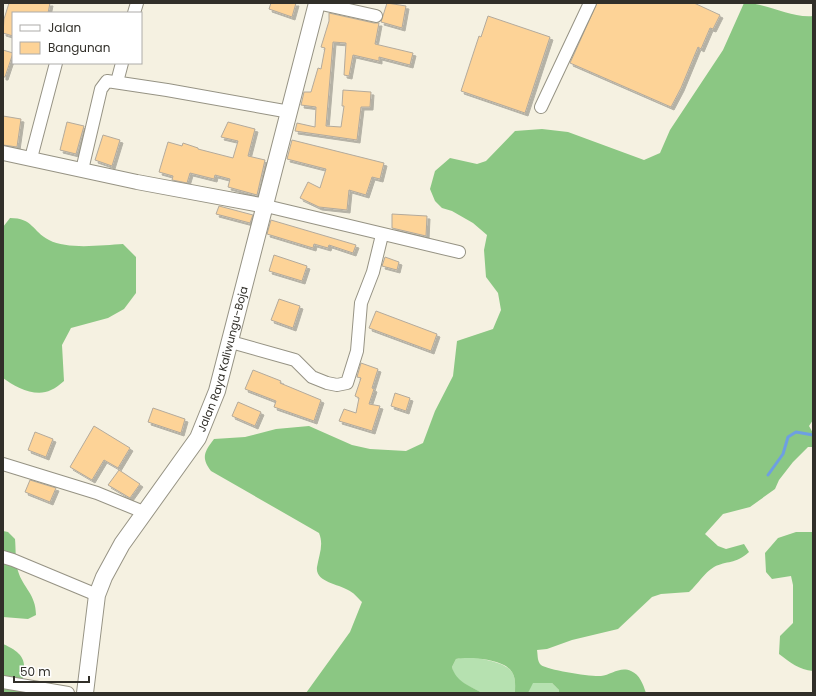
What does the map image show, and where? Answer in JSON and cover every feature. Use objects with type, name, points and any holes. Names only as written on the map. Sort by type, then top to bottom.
[{"type":"main road","name":"Jalan Raya Kaliwungu-Boja","points":[[85,693],[97,595],[109,565],[198,438],[217,391],[231,342],[317,3]]},
{"type":"street","points":[[317,3],[376,16]]},
{"type":"street","points":[[542,107],[590,3]]},
{"type":"street","points":[[30,158],[56,64]]},
{"type":"street","points":[[117,82],[122,64]]},
{"type":"street","points":[[82,170],[102,86],[107,81],[290,112]]},
{"type":"street","points":[[3,153],[266,206],[382,235],[459,252]]},
{"type":"street","points":[[231,342],[295,360],[312,377],[327,383],[337,385],[347,383],[357,351],[361,303],[373,272],[382,235]]},
{"type":"street","points":[[3,464],[97,493],[146,513]]},
{"type":"street","points":[[3,557],[97,595]]},
{"type":"street","points":[[3,682],[68,693]]},
{"type":"green space","points":[[744,3],[762,5],[795,15],[813,16],[813,420],[809,426],[813,433],[813,447],[808,447],[793,462],[779,480],[775,489],[750,507],[723,514],[705,534],[718,546],[726,549],[744,544],[749,552],[735,561],[714,567],[707,572],[689,592],[661,594],[652,597],[618,629],[572,640],[547,649],[537,650],[538,660],[541,665],[560,671],[601,676],[616,671],[631,671],[639,677],[646,693],[559,693],[559,690],[552,683],[533,683],[528,693],[515,693],[515,682],[512,672],[502,664],[495,661],[478,658],[462,658],[456,659],[452,667],[454,672],[460,680],[482,693],[306,693],[350,632],[362,602],[350,591],[323,579],[317,572],[321,546],[319,533],[211,471],[205,459],[206,451],[214,439],[245,437],[276,429],[309,426],[352,445],[370,449],[406,451],[423,443],[435,411],[453,376],[457,341],[493,329],[501,310],[498,293],[486,277],[484,250],[487,235],[473,223],[452,211],[442,208],[435,201],[430,189],[435,171],[450,158],[477,164],[486,161],[515,131],[542,129],[568,132],[644,160],[660,153],[670,130],[723,50]]},
{"type":"green space","points":[[10,218],[23,220],[43,236],[57,243],[75,246],[123,244],[136,257],[136,293],[124,309],[108,318],[71,328],[62,345],[64,381],[55,388],[45,392],[32,392],[20,388],[3,378],[3,227]]},
{"type":"green space","points":[[3,531],[8,532],[15,539],[18,571],[34,602],[36,615],[28,619],[3,617]]},
{"type":"green space","points":[[796,532],[813,532],[813,671],[791,663],[779,654],[780,636],[793,623],[793,585],[791,576],[772,579],[766,572],[765,553],[778,538]]},
{"type":"green space","points":[[3,644],[12,648],[18,653],[24,663],[20,693],[3,693]]},
{"type":"green space","points":[[465,657],[490,661],[509,668],[514,677],[515,693],[482,693],[461,682],[454,675],[452,667],[456,659]]},
{"type":"green space","points":[[532,682],[552,683],[559,690],[559,693],[528,693]]},
{"type":"building","points":[[9,3],[50,3],[48,12],[12,12],[12,36],[3,33],[4,19]]},
{"type":"building","points":[[271,3],[296,3],[292,17],[269,9]]},
{"type":"building","points":[[387,3],[406,6],[402,28],[381,22]]},
{"type":"building","points":[[597,3],[694,3],[720,15],[713,29],[710,28],[701,49],[698,47],[681,88],[671,107],[570,63]]},
{"type":"building","points":[[329,13],[379,23],[375,44],[413,53],[410,65],[379,57],[379,61],[353,55],[349,76],[344,75],[346,43],[333,42],[326,126],[341,127],[344,106],[342,106],[343,90],[371,92],[370,107],[361,107],[357,140],[295,131],[297,123],[315,127],[316,107],[301,105],[304,92],[311,92],[318,68],[321,69],[325,48],[321,47],[329,21]]},
{"type":"building","points":[[488,16],[550,37],[525,113],[461,91],[479,36],[481,37]]},
{"type":"building","points":[[3,50],[12,53],[12,56],[5,77],[3,77]]},
{"type":"building","points":[[3,116],[21,119],[17,147],[3,145]]},
{"type":"building","points":[[67,122],[84,126],[76,154],[60,150]]},
{"type":"building","points":[[228,122],[255,129],[248,156],[265,160],[257,195],[228,187],[230,179],[215,175],[214,179],[190,173],[187,183],[172,180],[173,176],[159,172],[168,142],[182,146],[183,143],[198,149],[233,158],[238,141],[221,137]]},
{"type":"building","points":[[103,135],[120,140],[112,166],[95,160]]},
{"type":"building","points":[[292,140],[384,163],[380,179],[372,177],[366,195],[349,190],[347,210],[319,207],[300,198],[308,182],[320,188],[326,169],[287,159]]},
{"type":"building","points":[[219,206],[253,215],[250,223],[216,214]]},
{"type":"building","points":[[392,214],[427,216],[426,236],[392,228]]},
{"type":"building","points":[[271,220],[356,245],[353,253],[329,245],[328,248],[314,244],[313,248],[267,234]]},
{"type":"building","points":[[274,255],[307,266],[302,281],[269,271]]},
{"type":"building","points":[[385,257],[399,262],[397,270],[382,266]]},
{"type":"building","points":[[279,299],[300,306],[293,328],[271,320]]},
{"type":"building","points":[[376,311],[437,334],[431,351],[369,328]]},
{"type":"building","points":[[361,363],[378,369],[369,404],[380,406],[372,431],[339,421],[344,409],[356,413],[359,398],[355,396],[361,378],[357,377]]},
{"type":"building","points":[[253,370],[281,381],[280,383],[321,400],[314,421],[274,407],[276,401],[245,389]]},
{"type":"building","points":[[395,393],[410,398],[406,411],[391,406]]},
{"type":"building","points":[[238,402],[261,412],[255,426],[232,416]]},
{"type":"building","points":[[153,408],[185,419],[181,433],[148,422]]},
{"type":"building","points":[[94,426],[130,448],[118,468],[104,460],[92,480],[70,467]]},
{"type":"building","points":[[35,432],[53,439],[46,457],[28,450]]},
{"type":"building","points":[[119,470],[140,484],[130,498],[108,485]]},
{"type":"building","points":[[30,480],[56,488],[50,502],[25,492]]},
{"type":"waterway","points":[[768,475],[783,454],[788,437],[796,432],[813,435]]}]
